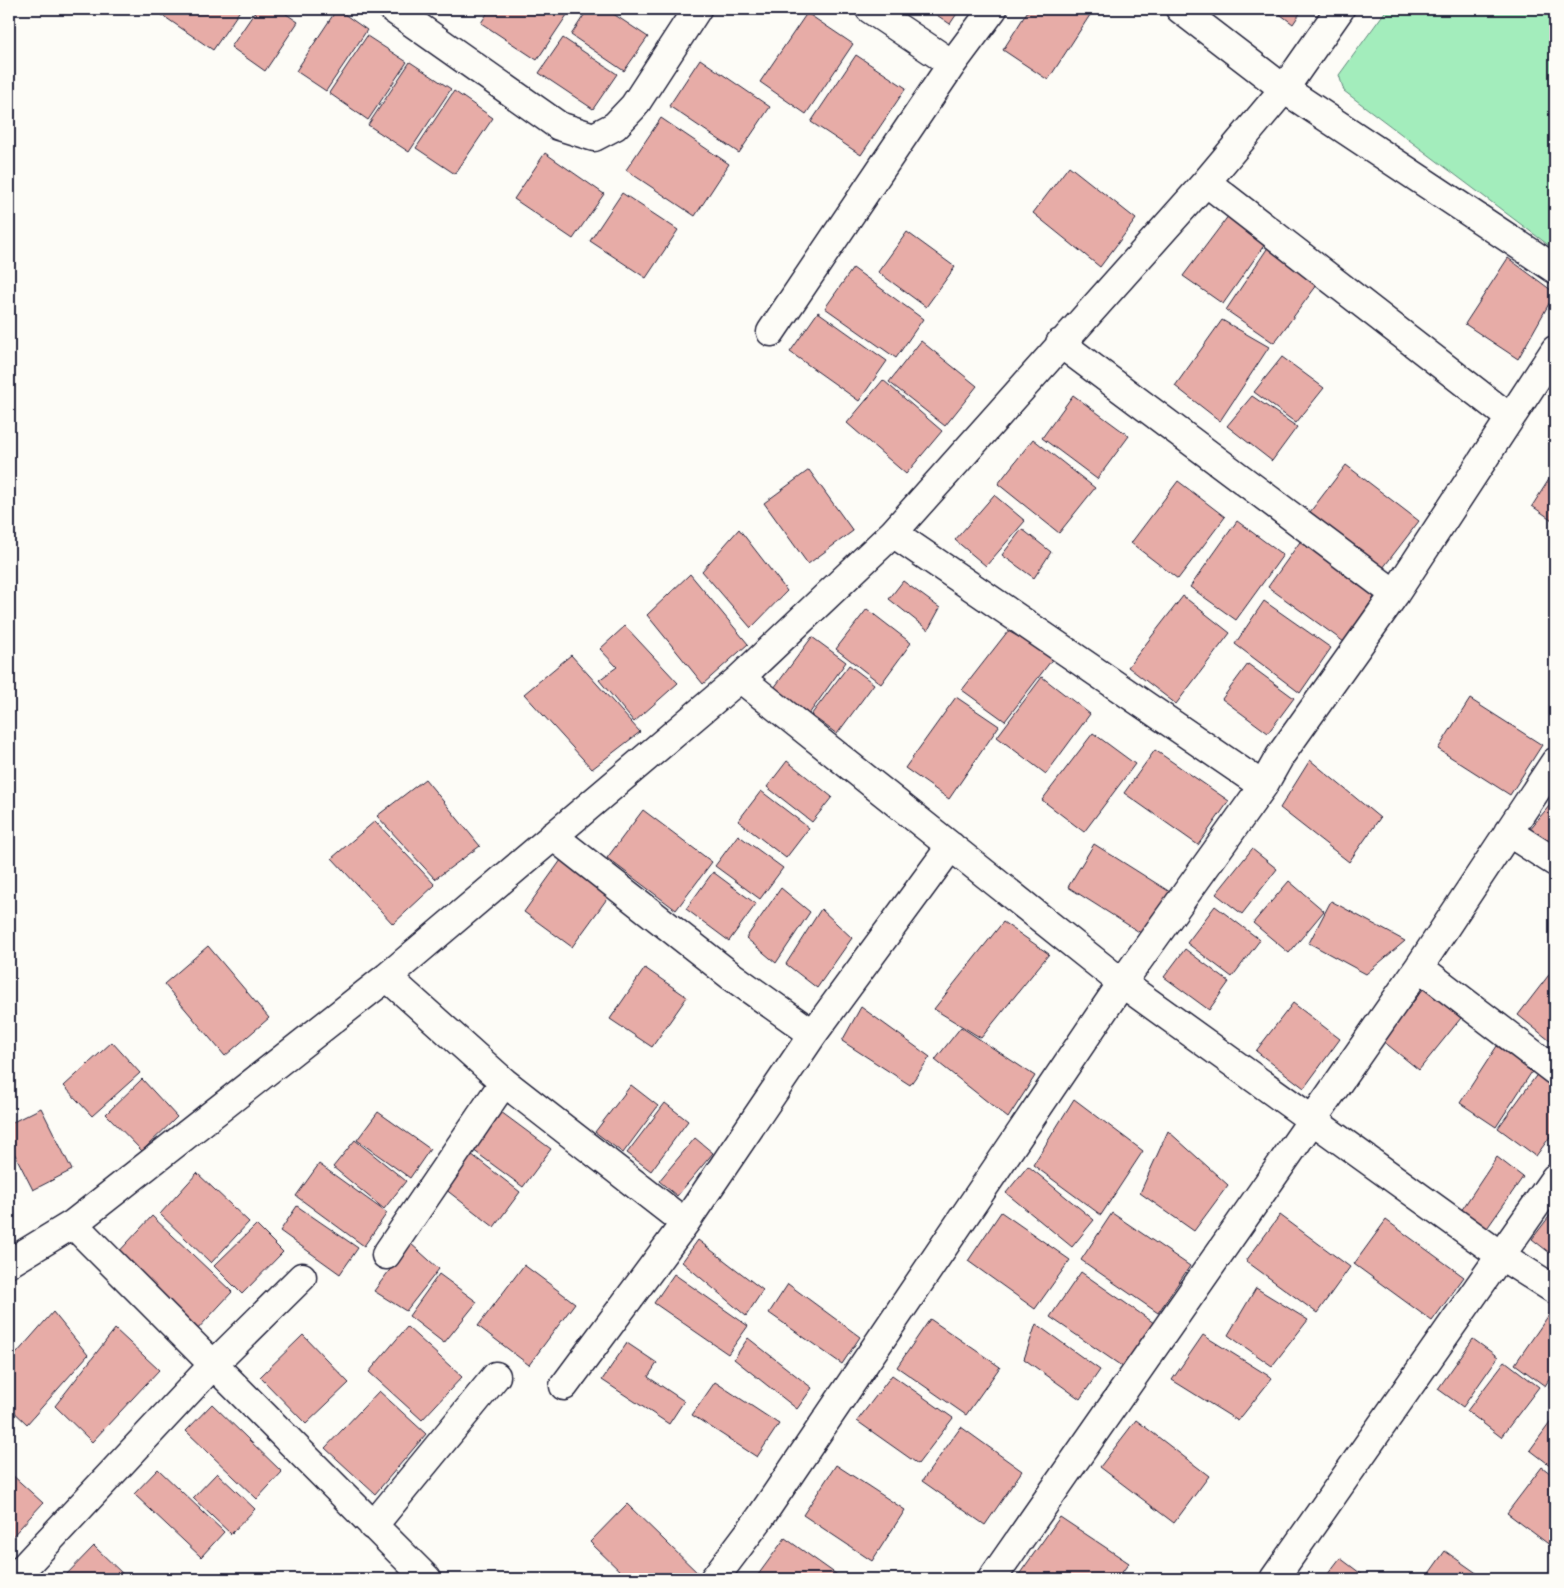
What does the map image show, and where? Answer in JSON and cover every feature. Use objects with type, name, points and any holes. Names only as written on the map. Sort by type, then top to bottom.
[{"type":"street","points":[[392,9],[559,126],[594,137],[615,126],[634,106],[697,9]]},
{"type":"street","points":[[870,9],[952,64]]},
{"type":"street","points":[[770,332],[952,64],[993,9]]},
{"type":"street","points":[[1180,9],[1284,88],[1555,269]]},
{"type":"street","points":[[9,1263],[73,1224],[387,977],[740,678],[893,533],[1206,182],[1284,88],[1340,9]]},
{"type":"street","points":[[1206,182],[1510,418]]},
{"type":"street","points":[[1060,344],[1395,594]]},
{"type":"street","points":[[714,1579],[760,1518],[1122,983],[1263,786],[1280,756],[1395,594],[1555,350]]},
{"type":"street","points":[[893,533],[1263,786]]},
{"type":"street","points":[[740,678],[1122,983],[1500,1255],[1555,1290]]},
{"type":"street","points":[[992,1579],[1419,967],[1555,762]]},
{"type":"street","points":[[1508,832],[1555,862]]},
{"type":"street","points":[[553,836],[730,975],[813,1034]]},
{"type":"street","points":[[564,1386],[684,1223],[813,1034],[951,846]]},
{"type":"street","points":[[1419,967],[1555,1071]]},
{"type":"street","points":[[387,977],[504,1082],[684,1223]]},
{"type":"street","points":[[386,1255],[504,1082]]},
{"type":"street","points":[[1274,1579],[1555,1178]]},
{"type":"street","points":[[73,1224],[427,1579]]},
{"type":"street","points":[[16,1574],[214,1365],[302,1277]]},
{"type":"street","points":[[373,1526],[496,1376]]},
{"type":"green space","points":[[1387,9],[1555,9],[1555,250],[1344,91],[1339,75]]},
{"type":"building","points":[[167,9],[241,9],[213,50],[162,15]]},
{"type":"building","points":[[257,9],[279,9],[298,22],[265,71],[231,47]]},
{"type":"building","points":[[337,9],[367,30],[326,91],[296,71]]},
{"type":"building","points":[[490,9],[571,9],[537,60],[481,23]]},
{"type":"building","points":[[588,9],[606,9],[648,37],[624,71],[571,35]]},
{"type":"building","points":[[928,9],[960,9],[950,24]]},
{"type":"building","points":[[1029,9],[1080,9],[1090,15],[1048,80],[1003,50]]},
{"type":"building","points":[[1273,9],[1303,9],[1293,24]]},
{"type":"building","points":[[807,13],[853,44],[806,114],[760,82]]},
{"type":"building","points":[[367,36],[407,62],[368,120],[329,93]]},
{"type":"building","points":[[563,38],[617,74],[593,109],[539,73]]},
{"type":"building","points":[[856,55],[906,88],[861,155],[811,122]]},
{"type":"building","points":[[700,59],[770,107],[739,153],[669,106]]},
{"type":"building","points":[[410,62],[451,89],[409,152],[368,125]]},
{"type":"building","points":[[454,91],[493,118],[455,174],[416,148]]},
{"type":"building","points":[[661,118],[729,164],[695,216],[626,170]]},
{"type":"building","points":[[545,153],[604,194],[573,239],[514,199]]},
{"type":"building","points":[[1069,166],[1136,219],[1100,267],[1033,213]]},
{"type":"building","points":[[622,193],[678,230],[646,278],[590,241]]},
{"type":"building","points":[[1229,215],[1265,244],[1223,304],[1183,276]]},
{"type":"building","points":[[907,232],[955,267],[926,307],[878,272]]},
{"type":"building","points":[[1273,240],[1323,277],[1274,343],[1226,310]]},
{"type":"building","points":[[1508,258],[1555,293],[1518,359],[1465,324]]},
{"type":"building","points":[[853,268],[923,319],[896,358],[825,308]]},
{"type":"building","points":[[818,312],[887,361],[859,401],[790,352]]},
{"type":"building","points":[[1222,320],[1269,347],[1220,421],[1175,386]]},
{"type":"building","points":[[921,341],[977,386],[945,426],[889,382]]},
{"type":"building","points":[[1282,357],[1324,388],[1296,423],[1254,392]]},
{"type":"building","points":[[883,380],[942,431],[906,474],[847,423]]},
{"type":"building","points":[[1073,395],[1129,436],[1097,479],[1042,438]]},
{"type":"building","points":[[1252,396],[1297,427],[1272,461],[1227,426]]},
{"type":"building","points":[[1033,439],[1095,488],[1059,533],[998,484]]},
{"type":"building","points":[[1346,465],[1419,521],[1383,568],[1310,512]]},
{"type":"building","points":[[809,470],[853,531],[808,564],[764,503]]},
{"type":"building","points":[[1555,470],[1555,522],[1532,506]]},
{"type":"building","points":[[1178,481],[1225,517],[1178,579],[1131,543]]},
{"type":"building","points":[[994,495],[1025,521],[986,566],[955,540]]},
{"type":"building","points":[[1237,521],[1283,555],[1236,620],[1190,587]]},
{"type":"building","points":[[739,529],[787,591],[751,628],[702,571]]},
{"type":"building","points":[[1022,529],[1051,552],[1034,578],[1002,555]]},
{"type":"building","points":[[1302,539],[1376,594],[1344,642],[1268,587]]},
{"type":"building","points":[[690,574],[748,644],[703,684],[647,615]]},
{"type":"building","points":[[903,581],[940,608],[928,630],[889,599]]},
{"type":"building","points":[[1183,596],[1230,633],[1176,704],[1128,667]]},
{"type":"building","points":[[1264,601],[1331,648],[1300,693],[1235,644]]},
{"type":"building","points":[[867,609],[911,643],[881,684],[836,649]]},
{"type":"building","points":[[625,626],[678,683],[634,722],[599,680],[617,667],[600,649]]},
{"type":"building","points":[[1008,631],[1054,657],[1005,721],[962,690]]},
{"type":"building","points":[[812,637],[846,662],[809,714],[774,688]]},
{"type":"building","points":[[571,655],[640,732],[592,769],[524,694]]},
{"type":"building","points":[[1248,664],[1294,698],[1268,733],[1222,699]]},
{"type":"building","points":[[849,665],[874,684],[837,734],[811,715]]},
{"type":"building","points":[[1042,677],[1090,714],[1046,774],[997,737]]},
{"type":"building","points":[[956,697],[999,726],[949,799],[905,768]]},
{"type":"building","points":[[1470,699],[1542,745],[1510,795],[1438,749]]},
{"type":"building","points":[[1093,733],[1135,764],[1084,832],[1042,800]]},
{"type":"building","points":[[1155,750],[1229,801],[1198,845],[1124,793]]},
{"type":"building","points":[[1310,760],[1380,818],[1349,862],[1280,808]]},
{"type":"building","points":[[787,761],[832,797],[812,822],[767,787]]},
{"type":"building","points":[[425,779],[480,846],[435,879],[377,816]]},
{"type":"building","points":[[761,791],[809,828],[786,858],[738,821]]},
{"type":"building","points":[[1555,799],[1555,855],[1529,830]]},
{"type":"building","points":[[643,810],[712,862],[676,910],[607,858]]},
{"type":"building","points":[[375,821],[435,885],[393,924],[332,858]]},
{"type":"building","points":[[738,835],[783,868],[760,899],[715,866]]},
{"type":"building","points":[[1094,844],[1170,892],[1144,935],[1068,887]]},
{"type":"building","points":[[1252,849],[1277,869],[1242,914],[1216,894]]},
{"type":"building","points":[[561,860],[609,896],[572,947],[524,912]]},
{"type":"building","points":[[713,872],[756,904],[729,941],[686,909]]},
{"type":"building","points":[[1289,881],[1324,911],[1289,953],[1253,923]]},
{"type":"building","points":[[781,888],[810,912],[776,963],[746,938]]},
{"type":"building","points":[[1331,901],[1405,941],[1366,974],[1309,943]]},
{"type":"building","points":[[1215,906],[1260,940],[1232,977],[1187,943]]},
{"type":"building","points":[[821,909],[852,938],[817,988],[786,964]]},
{"type":"building","points":[[1003,922],[1049,954],[981,1038],[934,1009]]},
{"type":"building","points":[[208,946],[269,1018],[225,1056],[164,984]]},
{"type":"building","points":[[1185,949],[1229,982],[1209,1010],[1164,977]]},
{"type":"building","points":[[1555,967],[1555,1045],[1518,1015]]},
{"type":"building","points":[[645,968],[687,997],[652,1047],[610,1019]]},
{"type":"building","points":[[1424,988],[1461,1018],[1419,1070],[1383,1041]]},
{"type":"building","points":[[1293,1003],[1340,1039],[1304,1088],[1256,1051]]},
{"type":"building","points":[[861,1007],[930,1057],[910,1085],[842,1041]]},
{"type":"building","points":[[961,1027],[1035,1076],[1008,1118],[935,1060]]},
{"type":"building","points":[[112,1042],[140,1073],[92,1116],[64,1086]]},
{"type":"building","points":[[1497,1046],[1533,1070],[1496,1127],[1460,1103]]},
{"type":"building","points":[[1541,1069],[1555,1080],[1555,1130],[1536,1156],[1498,1128]]},
{"type":"building","points":[[142,1079],[177,1117],[142,1151],[106,1114]]},
{"type":"building","points":[[631,1085],[658,1106],[623,1153],[595,1132]]},
{"type":"building","points":[[1074,1099],[1143,1151],[1101,1215],[1033,1165]]},
{"type":"building","points":[[665,1103],[688,1121],[651,1171],[627,1153]]},
{"type":"building","points":[[41,1108],[72,1170],[33,1190],[9,1143],[9,1124]]},
{"type":"building","points":[[378,1112],[430,1149],[410,1178],[357,1140]]},
{"type":"building","points":[[501,1112],[551,1149],[523,1187],[473,1150]]},
{"type":"building","points":[[1168,1131],[1228,1185],[1194,1231],[1140,1193]]},
{"type":"building","points":[[695,1138],[713,1153],[677,1196],[659,1181]]},
{"type":"building","points":[[355,1140],[406,1181],[384,1209],[333,1167]]},
{"type":"building","points":[[471,1154],[520,1192],[494,1227],[445,1189]]},
{"type":"building","points":[[1497,1157],[1523,1177],[1483,1234],[1459,1214]]},
{"type":"building","points":[[319,1164],[387,1213],[364,1246],[296,1196]]},
{"type":"building","points":[[1028,1166],[1094,1220],[1072,1247],[1006,1193]]},
{"type":"building","points":[[197,1173],[249,1222],[211,1263],[160,1214]]},
{"type":"building","points":[[297,1206],[358,1248],[340,1274],[280,1231]]},
{"type":"building","points":[[1555,1209],[1555,1257],[1532,1239]]},
{"type":"building","points":[[1001,1212],[1070,1260],[1035,1309],[968,1261]]},
{"type":"building","points":[[1112,1213],[1190,1266],[1158,1313],[1081,1260]]},
{"type":"building","points":[[1280,1215],[1350,1267],[1317,1313],[1246,1261]]},
{"type":"building","points":[[152,1216],[232,1292],[195,1332],[115,1256]]},
{"type":"building","points":[[1386,1220],[1464,1277],[1432,1321],[1354,1264]]},
{"type":"building","points":[[256,1225],[283,1252],[242,1294],[214,1266]]},
{"type":"building","points":[[698,1240],[763,1290],[746,1316],[682,1262]]},
{"type":"building","points":[[410,1243],[439,1269],[406,1311],[374,1291]]},
{"type":"building","points":[[524,1265],[575,1303],[529,1365],[478,1326]]},
{"type":"building","points":[[1081,1272],[1154,1323],[1123,1367],[1050,1317]]},
{"type":"building","points":[[439,1274],[477,1302],[444,1343],[409,1316]]},
{"type":"building","points":[[674,1274],[748,1326],[728,1354],[654,1303]]},
{"type":"building","points":[[788,1284],[860,1337],[842,1364],[769,1313]]},
{"type":"building","points":[[1256,1288],[1308,1320],[1272,1366],[1228,1335]]},
{"type":"building","points":[[1553,1309],[1555,1370],[1545,1386],[1515,1364]]},
{"type":"building","points":[[53,1312],[88,1355],[27,1424],[9,1407],[9,1362]]},
{"type":"building","points":[[930,1319],[1000,1367],[966,1415],[897,1367]]},
{"type":"building","points":[[1036,1324],[1100,1370],[1080,1399],[1024,1359]]},
{"type":"building","points":[[407,1327],[462,1377],[422,1420],[369,1372]]},
{"type":"building","points":[[115,1329],[159,1370],[92,1442],[55,1406]]},
{"type":"building","points":[[303,1335],[349,1383],[306,1424],[260,1377]]},
{"type":"building","points":[[1203,1335],[1272,1378],[1238,1421],[1172,1380]]},
{"type":"building","points":[[748,1338],[812,1388],[797,1409],[734,1359]]},
{"type":"building","points":[[1473,1339],[1498,1357],[1463,1407],[1438,1389]]},
{"type":"building","points":[[627,1343],[657,1363],[648,1377],[684,1401],[669,1424],[602,1380]]},
{"type":"building","points":[[1505,1361],[1539,1387],[1501,1437],[1467,1411]]},
{"type":"building","points":[[892,1375],[953,1418],[918,1464],[857,1421]]},
{"type":"building","points":[[1555,1378],[1555,1391],[1549,1387]]},
{"type":"building","points":[[715,1382],[779,1424],[757,1457],[692,1415]]},
{"type":"building","points":[[379,1391],[426,1434],[375,1494],[325,1448]]},
{"type":"building","points":[[212,1404],[282,1472],[257,1499],[186,1431]]},
{"type":"building","points":[[1555,1416],[1555,1469],[1530,1450]]},
{"type":"building","points":[[1136,1420],[1209,1476],[1174,1523],[1100,1467]]},
{"type":"building","points":[[961,1427],[1022,1471],[985,1525],[922,1481]]},
{"type":"building","points":[[836,1465],[905,1510],[872,1561],[803,1515]]},
{"type":"building","points":[[1542,1467],[1555,1477],[1555,1540],[1551,1546],[1507,1513]]},
{"type":"building","points":[[158,1469],[224,1532],[201,1557],[134,1494]]},
{"type":"building","points":[[10,1473],[43,1503],[9,1540],[9,1475]]},
{"type":"building","points":[[217,1473],[255,1509],[231,1534],[193,1498]]},
{"type":"building","points":[[627,1504],[704,1579],[628,1579],[590,1542]]},
{"type":"building","points":[[1060,1517],[1129,1563],[1117,1579],[1023,1579],[1018,1576]]},
{"type":"building","points":[[785,1538],[843,1579],[755,1579]]},
{"type":"building","points":[[94,1546],[128,1579],[62,1579]]},
{"type":"building","points":[[1445,1551],[1485,1579],[1425,1579]]},
{"type":"building","points":[[1340,1558],[1368,1579],[1324,1579]]}]
